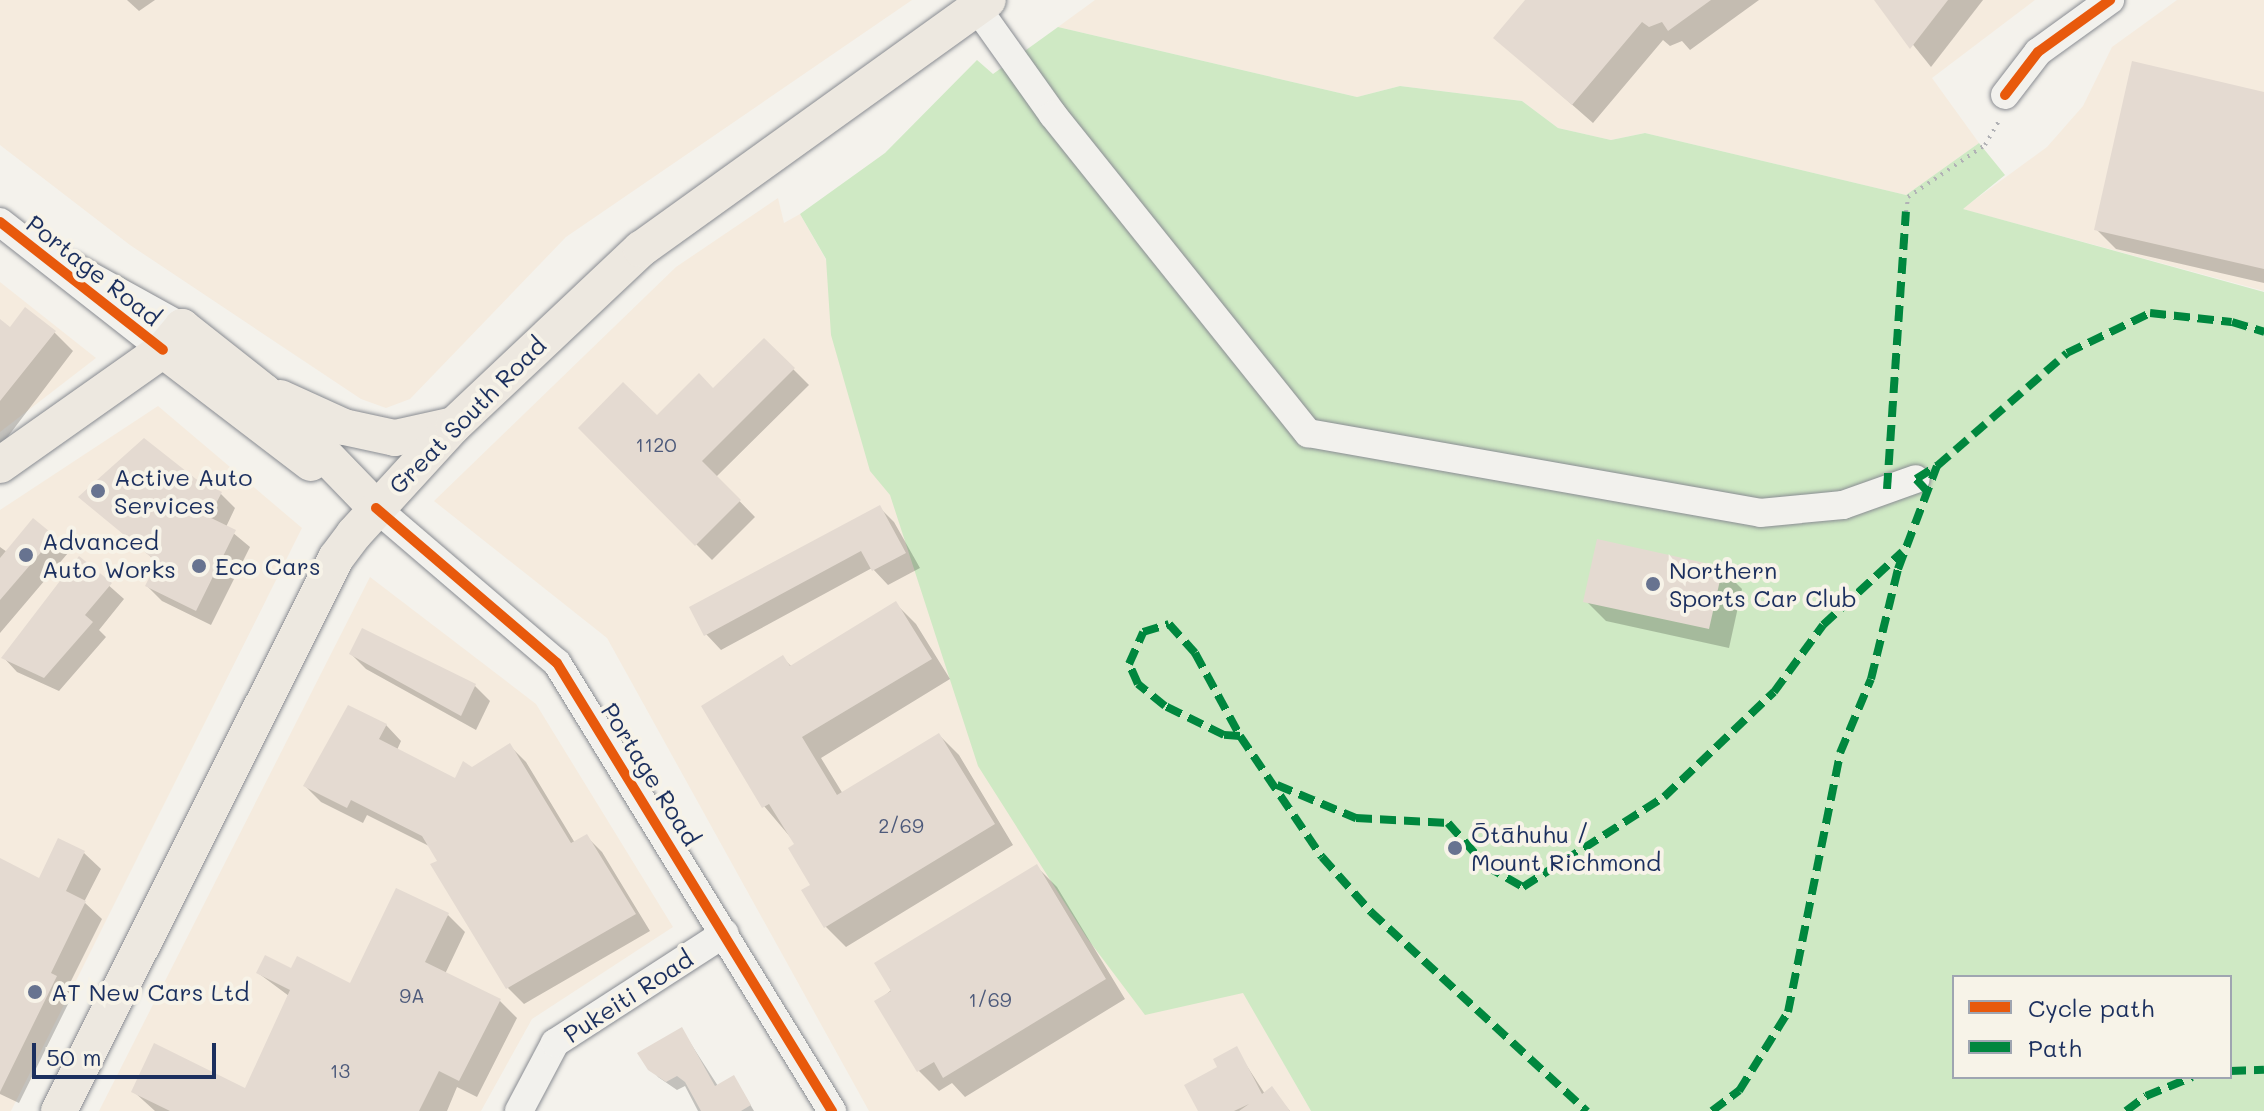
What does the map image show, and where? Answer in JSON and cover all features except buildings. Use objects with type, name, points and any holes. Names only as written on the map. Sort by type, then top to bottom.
[{"type":"main road","name":"Great South Road","points":[[59,1111],[336,558],[376,508],[454,425],[674,222],[983,4]]},
{"type":"main road","points":[[0,465],[104,394],[173,338]]},
{"type":"main road","name":"Portage Road","points":[[173,338],[376,508]]},
{"type":"main road","points":[[104,394],[153,381],[172,383],[395,438],[454,425]]},
{"type":"street","points":[[2005,95],[2038,52],[2110,0]]},
{"type":"street","points":[[983,4],[1062,128],[1308,433],[1760,513],[1843,505],[1916,479]]},
{"type":"street","name":"Portage Road","points":[[0,222],[34,250],[173,338]]},
{"type":"street","name":"Portage Road","points":[[376,508],[557,663],[832,1111]]},
{"type":"street","name":"Pukeiti Road","points":[[519,1111],[555,1043],[725,933]]},
{"type":"path","points":[[1906,212],[1908,197],[1985,145],[1997,128],[2005,95]]},
{"type":"shaded area","points":[[0,0],[912,0],[566,237],[410,399],[386,408],[361,399],[130,245],[0,145]]},
{"type":"shaded area","points":[[1095,0],[2035,0],[1932,78],[1979,143],[1906,195],[1645,133],[1611,140],[1558,128],[1522,101],[1400,86],[1357,97],[1058,27]]},
{"type":"shaded area","points":[[2177,0],[2264,0],[2264,291],[1962,209],[2047,147],[2083,106],[2112,47]]},
{"type":"shaded area","points":[[778,198],[784,223],[800,214],[1311,1111],[869,1111],[607,638],[434,501],[676,267]]},
{"type":"shaded area","points":[[0,282],[96,358],[0,432]]},
{"type":"shaded area","points":[[158,406],[302,528],[11,1111],[0,1111],[0,510]]},
{"type":"shaded area","points":[[370,577],[536,704],[673,927],[532,1019],[481,1111],[99,1111]]},
{"type":"green space","points":[[1058,27],[1357,97],[1400,86],[1522,101],[1558,128],[1611,140],[1645,133],[1906,195],[1979,143],[2005,175],[1963,209],[2264,292],[2264,1111],[1311,1111],[1243,993],[1145,1015],[1087,938],[978,766],[890,495],[870,471],[831,335],[826,259],[800,214],[885,153],[977,60],[993,74]]},
{"type":"marked path","points":[[1887,489],[1906,212]]},
{"type":"marked path","points":[[1712,1111],[1739,1091],[1788,1012],[1840,753],[1871,679],[1898,569],[1937,466],[2067,353],[2150,313],[2232,322],[2264,332]]},
{"type":"marked path","points":[[1927,491],[1916,479],[1937,466]]},
{"type":"marked path","points":[[1277,785],[1356,818],[1448,823],[1486,866],[1523,887],[1664,797],[1774,692],[1823,625],[1902,552]]},
{"type":"marked path","points":[[1240,736],[1224,735],[1165,706],[1138,684],[1129,664],[1143,632],[1169,624],[1195,653],[1240,736],[1322,857],[1371,912],[1587,1111]]},
{"type":"marked path","points":[[2232,1071],[2264,1070]]},
{"type":"marked path","points":[[2126,1111],[2146,1096],[2187,1079]]},
{"type":"cycle path","points":[[2005,95],[2038,52],[2110,0]]},
{"type":"cycle path","points":[[0,222],[163,350]]},
{"type":"cycle path","points":[[376,508],[557,663],[832,1111]]},
{"type":"place","name":"Active Auto Services","points":[[98,491]]},
{"type":"place","name":"Advanced Auto Works","points":[[26,555]]},
{"type":"place","name":"Eco Cars","points":[[199,566]]},
{"type":"place","name":"Northern Sports Car Club","points":[[1653,584]]},
{"type":"place","name":"Ōtāhuhu / Mount Richmond","points":[[1455,848]]},
{"type":"place","name":"AT New Cars Ltd","points":[[35,992]]}]
